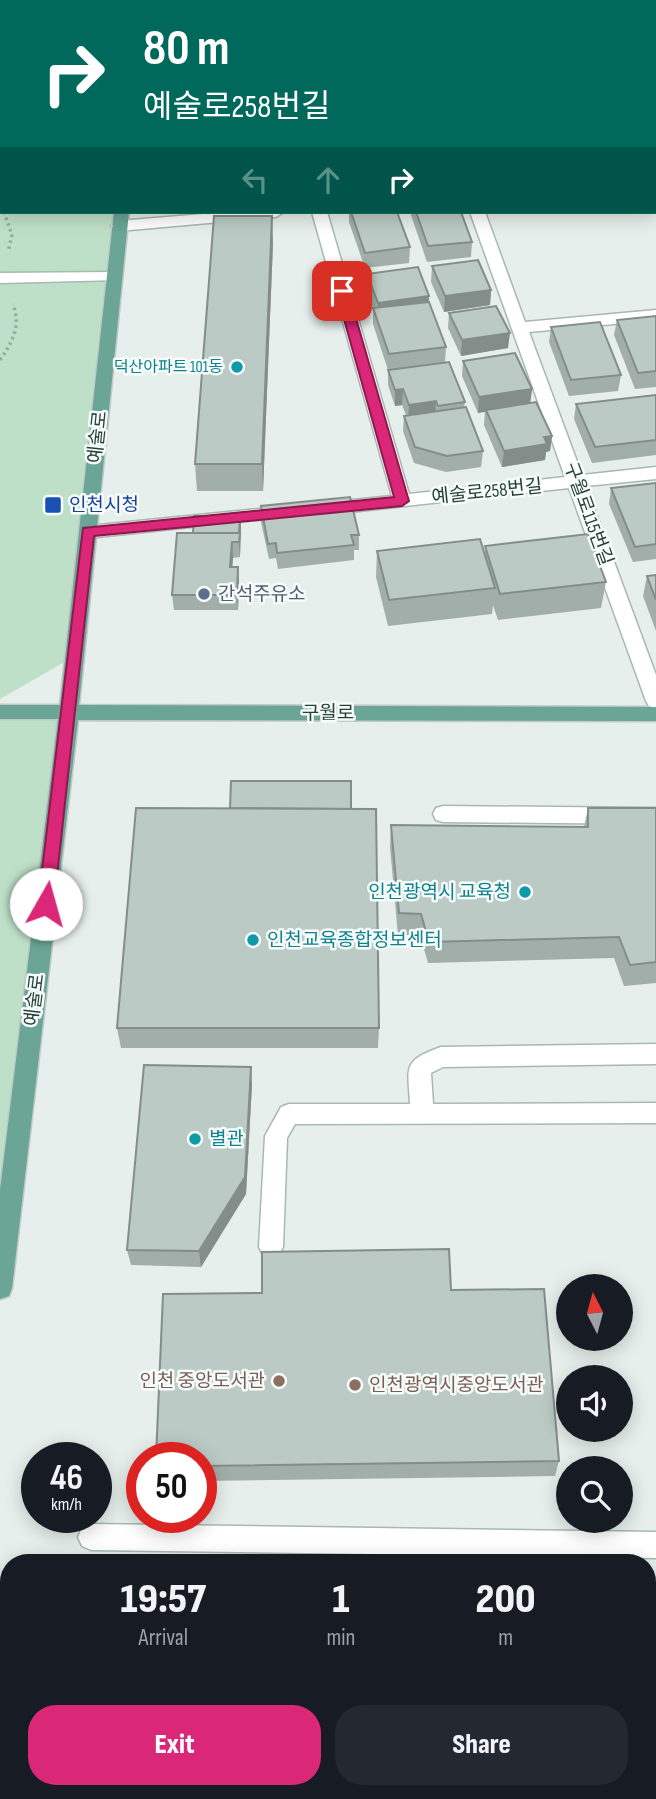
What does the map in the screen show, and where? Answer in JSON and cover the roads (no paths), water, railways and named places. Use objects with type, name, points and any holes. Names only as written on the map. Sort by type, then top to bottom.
[{"type":"main road","name":"예술로","points":[[0,1288],[69,712],[120,219]]},
{"type":"main road","name":"구월로","points":[[0,712],[656,714]]},
{"type":"street","points":[[120,219],[231,214]]},
{"type":"street","points":[[320,214],[402,501]]},
{"type":"street","name":"구월로115번길","points":[[478,214],[656,701]]},
{"type":"street","points":[[0,278],[114,277]]},
{"type":"street","points":[[520,328],[656,315]]},
{"type":"street","name":"예술로258번길","points":[[88,532],[656,473]]},
{"type":"street","points":[[443,814],[656,816]]},
{"type":"street","points":[[422,1114],[419,1068],[441,1057],[656,1054]]},
{"type":"street","points":[[271,1247],[276,1136],[289,1114],[656,1113]]},
{"type":"street","points":[[91,1537],[656,1545]]},
{"type":"place","name":"덕산아파트 101동","points":[[237,367]]},
{"type":"place","name":"인천시청","points":[[53,505]]},
{"type":"place","name":"간석주유소","points":[[204,594]]},
{"type":"place","name":"인천광역시 교육청","points":[[525,892]]},
{"type":"place","name":"인천교육종합정보센터","points":[[253,940]]},
{"type":"place","name":"별관","points":[[195,1139]]},
{"type":"place","name":"인천 중앙도서관","points":[[279,1381]]},
{"type":"place","name":"인천광역시중앙도서관","points":[[355,1385]]}]
